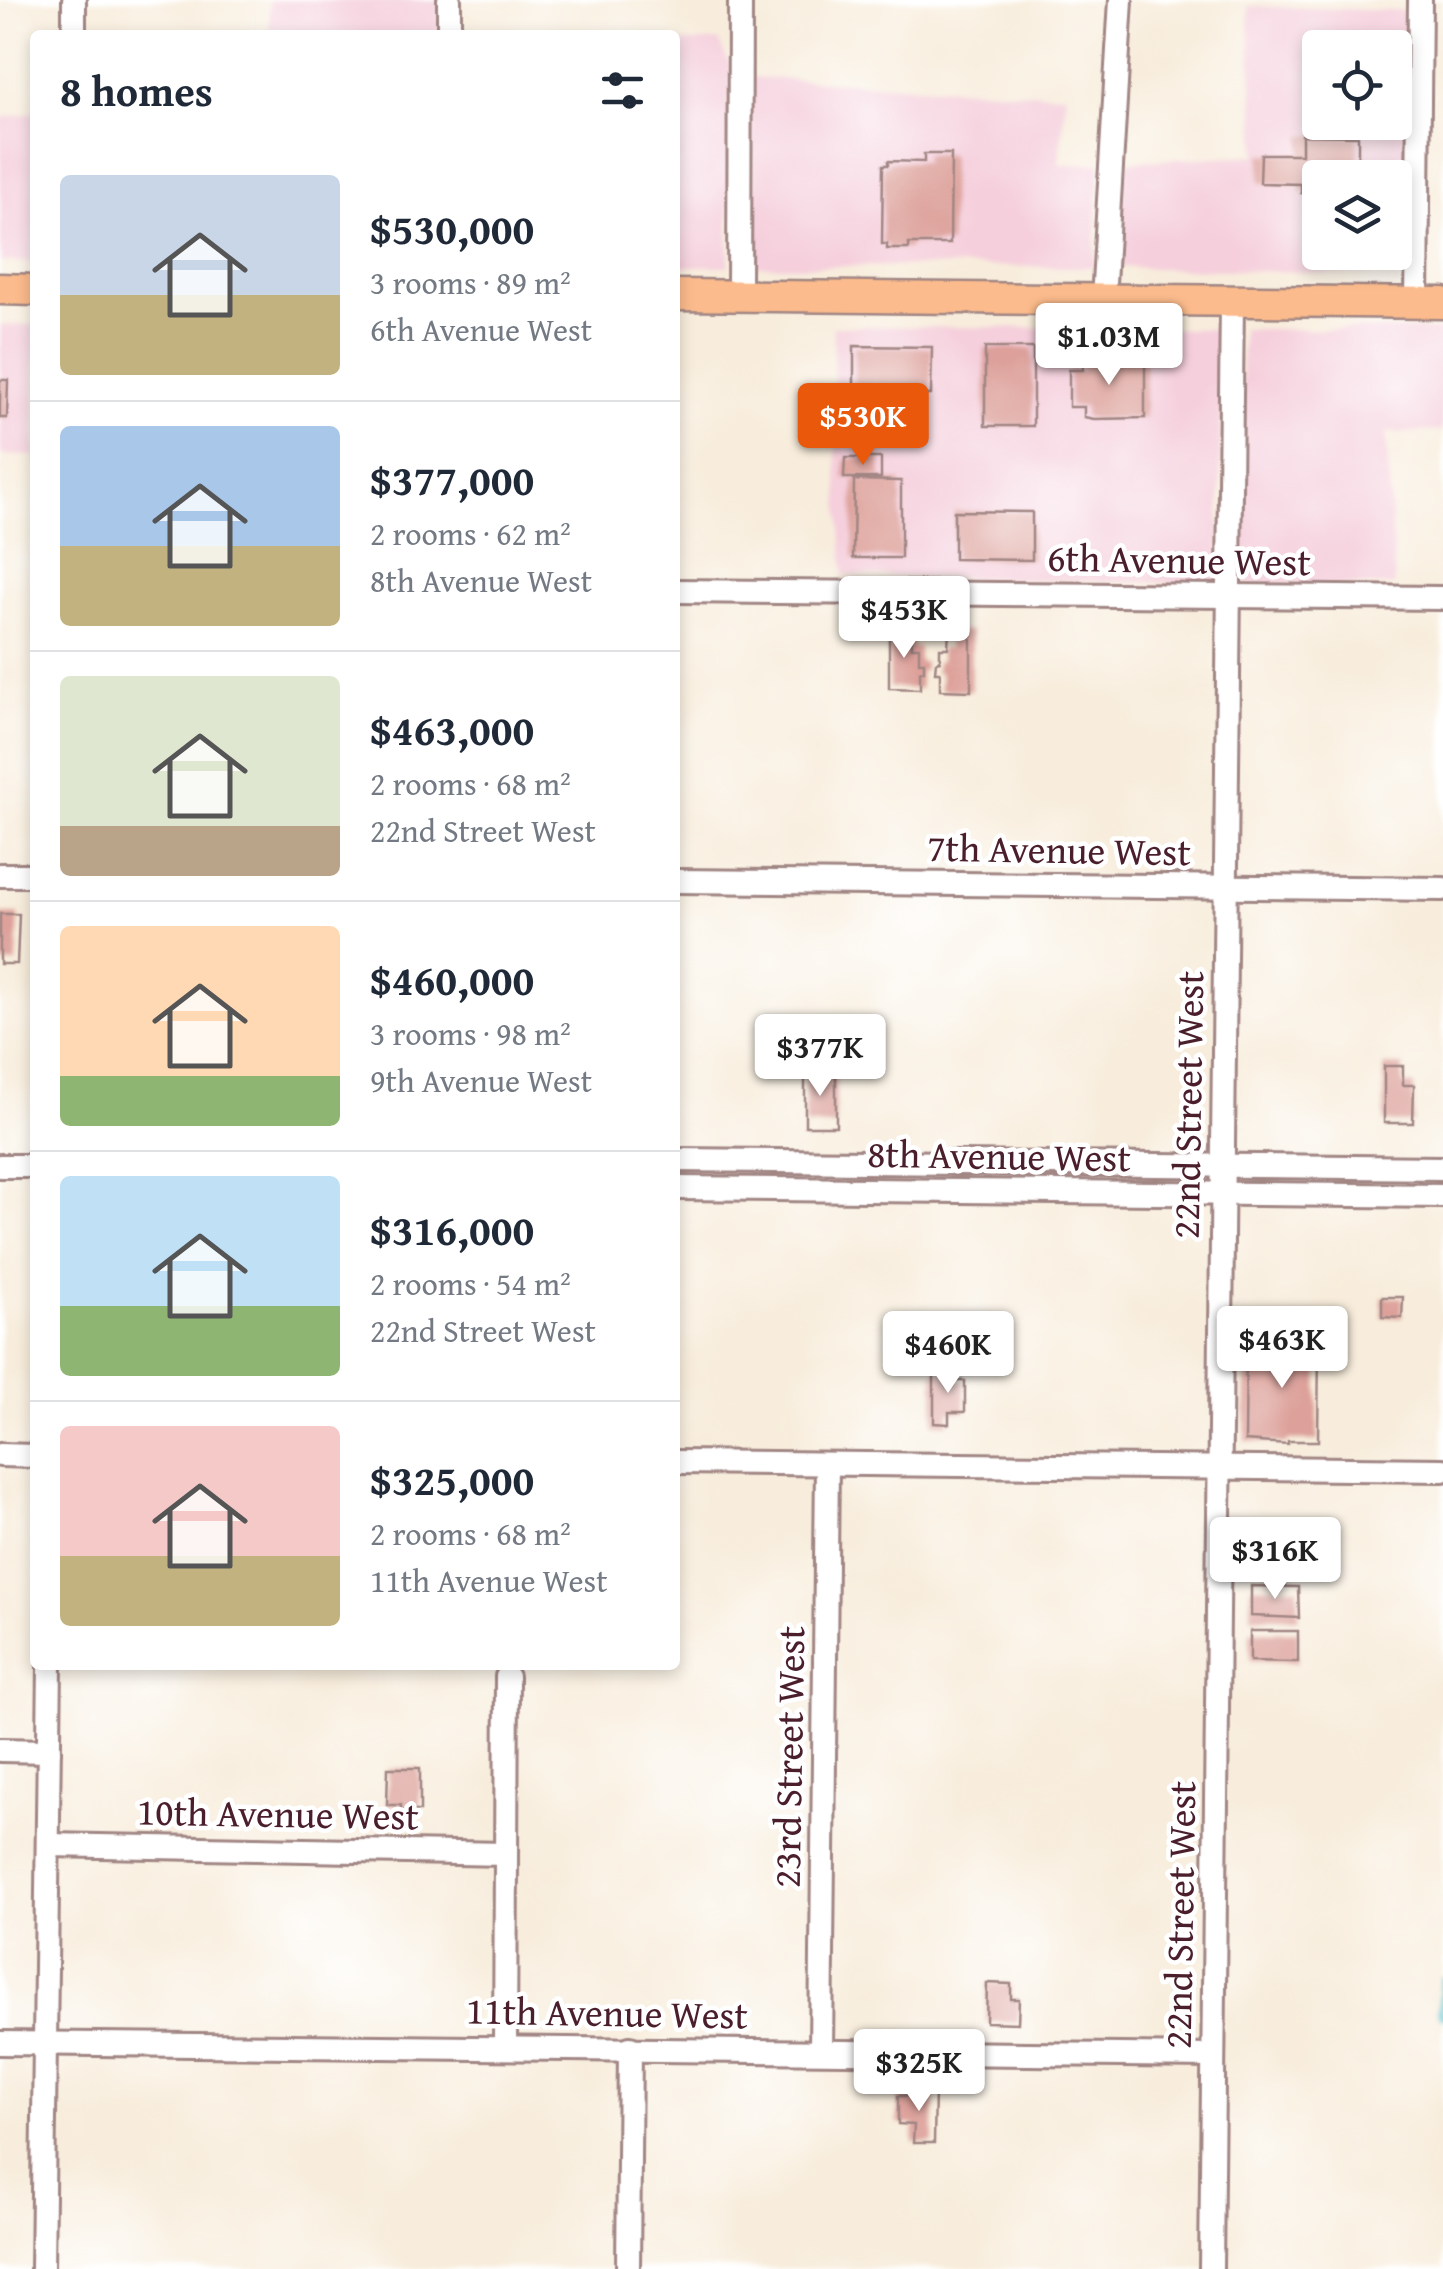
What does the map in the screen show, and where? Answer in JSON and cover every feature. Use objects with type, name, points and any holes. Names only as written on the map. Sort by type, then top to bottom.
[{"type":"main road","points":[[0,289],[30,290]]},
{"type":"main road","points":[[680,296],[1430,303]]},
{"type":"street","points":[[74,0],[74,30]]},
{"type":"street","points":[[449,0],[449,30]]},
{"type":"street","points":[[738,296],[740,0]]},
{"type":"street","points":[[1104,300],[1120,0]]},
{"type":"street","points":[[1420,0],[1430,303]]},
{"type":"street","name":"22nd Street West","points":[[1212,2269],[1232,301]]},
{"type":"street","name":"6th Avenue West","points":[[680,591],[1443,598]]},
{"type":"street","points":[[0,875],[30,876]]},
{"type":"street","name":"7th Avenue West","points":[[680,881],[1443,889]]},
{"type":"street","name":"8th Avenue West","points":[[680,1160],[1443,1168]]},
{"type":"street","points":[[0,1166],[30,1166]]},
{"type":"street","name":"8th Avenue West","points":[[680,1188],[1443,1196]]},
{"type":"street","points":[[0,1455],[30,1456]]},
{"type":"street","points":[[680,1462],[1443,1470]]},
{"type":"street","name":"23rd Street West","points":[[821,2051],[827,1464]]},
{"type":"street","points":[[42,2269],[50,1670]]},
{"type":"street","points":[[505,2046],[507,1677]]},
{"type":"street","points":[[0,1750],[49,1751]]},
{"type":"street","name":"10th Avenue West","points":[[48,1845],[506,1854]]},
{"type":"street","name":"11th Avenue West","points":[[0,2043],[1213,2056]]},
{"type":"street","points":[[628,2269],[630,2048]]},
{"type":"shaded area","points":[[269,0],[439,0],[439,30],[270,30]]},
{"type":"shaded area","points":[[1248,6],[1409,11],[1409,30],[1302,30],[1302,140],[1409,140],[1408,160],[1302,160],[1302,270],[1408,270],[1408,275],[1114,267],[1120,162],[1257,155]]},
{"type":"shaded area","points":[[719,41],[730,66],[729,266],[680,266],[680,43]]},
{"type":"shaded area","points":[[750,77],[1066,94],[1059,165],[1100,163],[1094,267],[749,266]]},
{"type":"shaded area","points":[[30,113],[30,262],[0,262],[0,118]]},
{"type":"shaded area","points":[[0,325],[30,325],[30,456],[0,455]]},
{"type":"shaded area","points":[[833,326],[1222,329],[1219,584],[844,575]]},
{"type":"shaded area","points":[[1242,329],[1443,330],[1443,431],[1386,433],[1395,586],[1239,584]]},
{"type":"building","points":[[1302,140],[1358,140],[1358,160],[1302,160],[1302,193],[1301,184],[1260,183],[1261,154],[1302,154]]},
{"type":"building","points":[[924,154],[951,154],[950,244],[909,244],[909,249],[887,249],[887,244],[882,244],[883,165],[888,165],[888,161],[924,162]]},
{"type":"building","points":[[854,346],[932,347],[931,395],[854,394]]},
{"type":"building","points":[[985,348],[1033,348],[1033,426],[985,426]]},
{"type":"building","points":[[1083,359],[1145,360],[1145,418],[1094,419],[1084,417],[1084,407],[1069,407],[1069,370],[1083,370]]},
{"type":"building","points":[[0,380],[8,380],[7,418],[0,418]]},
{"type":"building","points":[[845,458],[881,458],[881,478],[844,478]]},
{"type":"building","points":[[854,480],[901,481],[901,558],[853,558]]},
{"type":"building","points":[[954,511],[1032,512],[1032,560],[954,559]]},
{"type":"building","points":[[889,629],[912,629],[912,647],[919,647],[919,662],[924,662],[920,689],[889,688]]},
{"type":"building","points":[[949,630],[971,631],[971,691],[940,690],[936,662],[940,661],[940,648],[948,648]]},
{"type":"building","points":[[0,914],[19,914],[17,964],[0,964]]},
{"type":"building","points":[[1384,1066],[1403,1066],[1403,1085],[1414,1085],[1413,1123],[1384,1123]]},
{"type":"building","points":[[805,1072],[836,1073],[836,1126],[805,1126]]},
{"type":"building","points":[[1382,1297],[1403,1297],[1402,1318],[1382,1317]]},
{"type":"building","points":[[1246,1340],[1319,1342],[1318,1441],[1245,1441]]},
{"type":"building","points":[[934,1371],[957,1371],[957,1381],[965,1381],[965,1412],[949,1412],[949,1424],[934,1423]]},
{"type":"building","points":[[1251,1586],[1298,1587],[1299,1618],[1251,1616]]},
{"type":"building","points":[[1250,1631],[1298,1631],[1298,1662],[1250,1661]]},
{"type":"building","points":[[388,1768],[420,1768],[420,1811],[401,1811],[401,1805],[387,1805]]},
{"type":"building","points":[[987,1983],[1011,1984],[1011,1999],[1019,1999],[1018,2023],[986,2022]]},
{"type":"building","points":[[915,2089],[935,2089],[934,2143],[913,2143],[914,2125],[898,2124],[898,2096],[915,2096]]},
{"type":"waterway","points":[[1443,1980],[1443,2016]]}]
